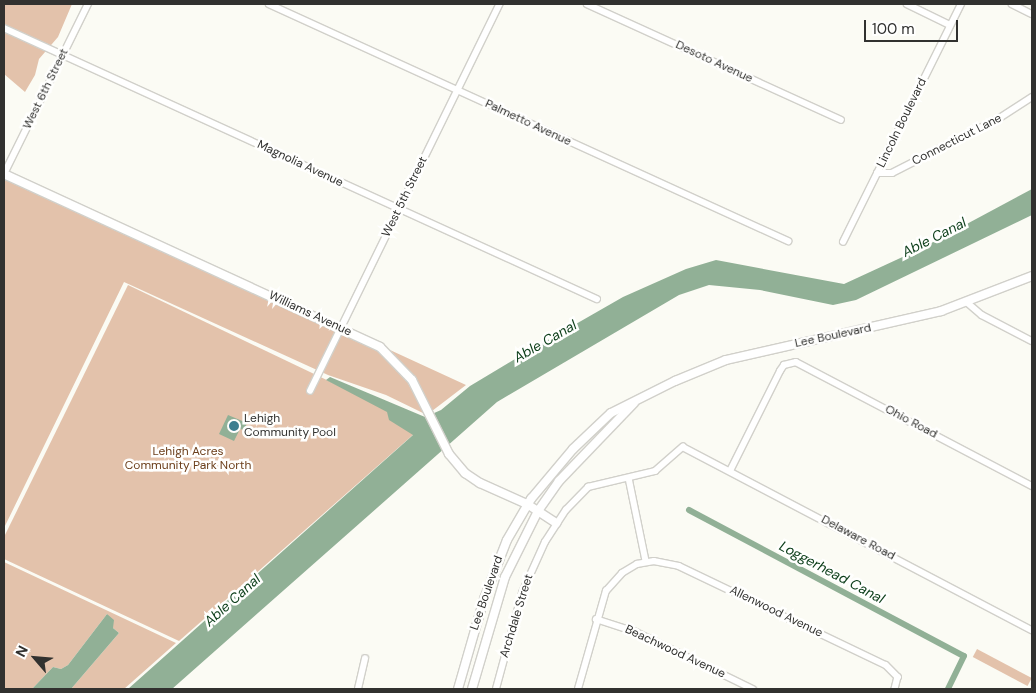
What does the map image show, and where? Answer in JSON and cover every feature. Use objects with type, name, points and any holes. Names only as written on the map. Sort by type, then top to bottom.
[{"type":"main road","name":"Williams Avenue","points":[[4,174],[380,347],[396,360],[412,380],[449,454],[473,479],[527,504],[556,523]]},
{"type":"main road","name":"Lee Boulevard","points":[[458,689],[492,572],[527,504],[586,434],[611,413],[689,374],[734,358],[912,319],[968,302],[1032,276]]},
{"type":"main road","name":"Lee Boulevard","points":[[472,689],[504,577],[538,511],[559,481],[636,400]]},
{"type":"street","name":"West 6th Street","points":[[4,174],[88,4]]},
{"type":"street","name":"Palmetto Avenue","points":[[269,4],[788,241]]},
{"type":"street","name":"West 5th Street","points":[[310,391],[500,4]]},
{"type":"street","name":"Desoto Avenue","points":[[588,4],[841,120]]},
{"type":"street","points":[[907,4],[950,25]]},
{"type":"street","name":"Lincoln Boulevard","points":[[843,242],[961,4]]},
{"type":"street","points":[[1012,4],[1032,14]]},
{"type":"street","name":"Magnolia Avenue","points":[[4,28],[597,300]]},
{"type":"street","name":"Connecticut Lane","points":[[878,173],[892,173],[1032,97]]},
{"type":"street","points":[[968,302],[982,315],[1032,341]]},
{"type":"street","name":"Ohio Road","points":[[730,470],[780,370],[790,362],[800,363],[1032,486]]},
{"type":"street","name":"Delaware Road","points":[[683,447],[1032,630]]},
{"type":"street","name":"Archdale Street","points":[[496,689],[522,593],[556,523],[577,495],[588,487],[629,478],[662,467],[683,447]]},
{"type":"street","points":[[578,689],[596,619],[610,584],[622,573],[646,561],[629,478]]},
{"type":"street","name":"Allenwood Avenue","points":[[646,561],[679,566],[886,665],[898,677],[895,689]]},
{"type":"street","name":"Beachwood Avenue","points":[[596,619],[636,632],[753,689]]},
{"type":"street","points":[[358,689],[365,658]]},
{"type":"green space","points":[[4,4],[72,4],[58,37],[39,59],[35,75],[25,92],[4,74]]},
{"type":"green space","points":[[4,178],[379,350],[399,367],[425,414],[386,395],[328,375],[124,282],[4,528]]},
{"type":"green space","name":"Lehigh Acres Community Park North","points":[[128,285],[423,426],[179,641],[4,559],[4,537]]},
{"type":"green space","points":[[390,350],[466,385],[432,411],[415,378]]},
{"type":"green space","points":[[4,562],[176,643],[124,689],[71,689],[119,633],[113,628],[107,614],[68,665],[61,669],[53,667],[32,689],[4,689]]},
{"type":"green space","points":[[977,649],[1032,678],[1028,686],[973,657]]},
{"type":"water","name":"Able Canal","points":[[1032,189],[1032,215],[856,300],[833,305],[760,290],[709,285],[679,295],[497,402],[172,689],[128,689],[413,435],[389,420],[387,412],[326,380],[330,377],[425,417],[441,410],[470,386],[623,297],[686,269],[716,260],[844,284],[922,248]]},
{"type":"water","name":"Lehigh Community Pool","points":[[228,415],[247,423],[244,430],[240,429],[234,441],[219,434]]},
{"type":"water","points":[[107,614],[114,620],[113,628],[119,633],[71,689],[32,689],[53,667],[61,669],[68,665]]},
{"type":"waterway","name":"Loggerhead Canal","points":[[689,510],[964,656],[948,689]]},
{"type":"place","name":"Lehigh Community Pool","points":[[234,426]]}]
